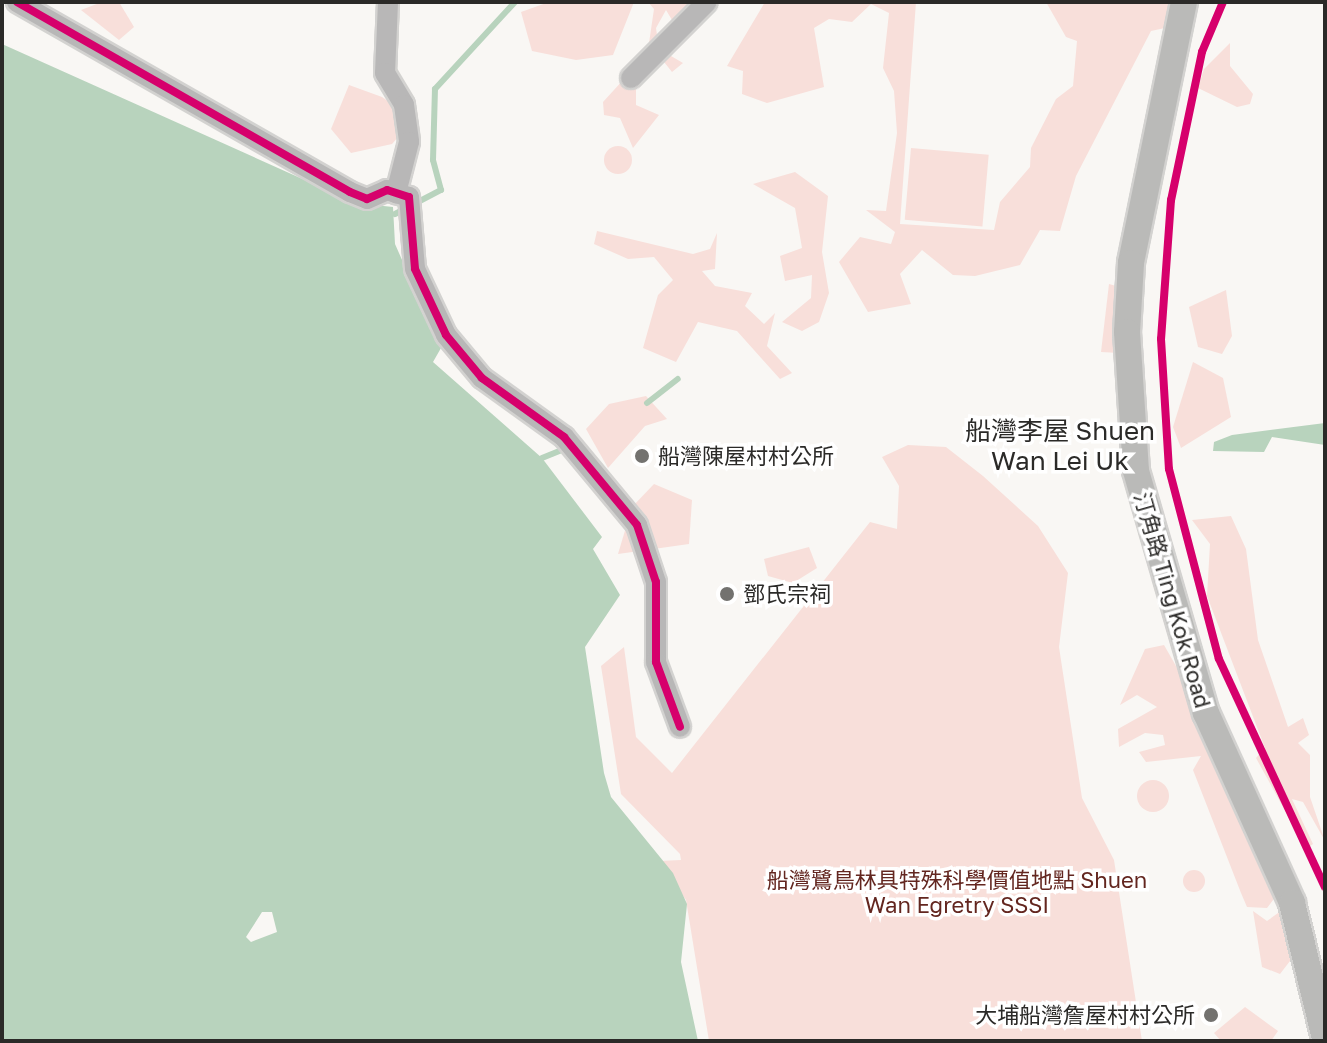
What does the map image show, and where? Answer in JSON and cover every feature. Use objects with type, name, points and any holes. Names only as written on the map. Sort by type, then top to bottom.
[{"type":"main road","name":"汀角路 Ting Kok Road","points":[[1184,2],[1131,263],[1127,332],[1136,471],[1206,713],[1292,903],[1325,1038]]},
{"type":"street","points":[[17,2],[350,192],[367,199],[407,205]]},
{"type":"street","points":[[388,2],[385,73],[404,105],[409,142],[407,205],[415,269],[446,335],[482,378],[564,437],[637,525],[656,582],[656,662],[680,727]]},
{"type":"street","points":[[631,78],[707,2]]},
{"type":"green space","points":[[102,2],[119,2],[134,27],[119,40],[81,10]]},
{"type":"green space","points":[[549,2],[634,2],[613,55],[576,60],[532,51],[521,12]]},
{"type":"green space","points":[[648,2],[697,2],[678,30],[666,10],[656,28],[659,49],[683,63],[672,72],[649,43],[654,9]]},
{"type":"green space","points":[[765,2],[916,2],[900,224],[994,230],[1000,202],[1030,167],[1031,148],[1056,99],[1073,86],[1077,41],[1066,37],[1046,2],[1181,2],[1188,23],[1151,31],[1076,176],[1060,231],[1040,230],[1020,265],[975,276],[953,275],[922,250],[900,274],[911,304],[868,312],[839,262],[860,237],[891,244],[895,232],[866,210],[886,211],[897,133],[894,91],[883,68],[889,13],[871,4],[852,22],[829,19],[814,28],[824,87],[767,103],[742,94],[743,71],[727,66]]},
{"type":"green space","points":[[1230,43],[1230,66],[1253,94],[1250,104],[1237,107],[1198,88],[1204,69]]},
{"type":"green space","points":[[624,79],[636,88],[636,105],[659,115],[633,148],[620,118],[604,115],[603,102]]},
{"type":"green space","points":[[349,85],[382,97],[414,119],[392,144],[351,153],[331,129]]},
{"type":"green space","points":[[618,146],[628,150],[632,160],[628,170],[618,174],[608,170],[604,160],[608,150]]},
{"type":"green space","points":[[911,148],[989,155],[982,227],[905,220]]},
{"type":"green space","points":[[795,172],[828,196],[822,252],[829,293],[819,322],[802,331],[782,322],[811,298],[812,275],[785,281],[780,256],[802,248],[795,208],[753,184]]},
{"type":"green space","points":[[597,231],[693,254],[710,249],[717,233],[715,269],[702,271],[715,286],[752,293],[745,306],[764,324],[775,313],[767,346],[792,373],[780,379],[737,331],[698,322],[676,362],[643,348],[658,295],[673,280],[654,257],[628,259],[594,244]]},
{"type":"green space","points":[[1109,284],[1134,291],[1119,353],[1101,352]]},
{"type":"green space","points":[[1226,290],[1232,336],[1222,354],[1198,347],[1189,307]]},
{"type":"green space","points":[[1193,362],[1223,378],[1231,417],[1181,448],[1173,427]]},
{"type":"green space","points":[[646,396],[667,419],[645,426],[608,468],[586,429],[609,404]]},
{"type":"green space","name":"船灣鷺鳥林具特殊科學價值地點 Shuen Wan Egretry SSSI","points":[[908,445],[946,447],[983,476],[1038,526],[1068,573],[1059,647],[1082,798],[1114,860],[1142,1041],[709,1041],[686,900],[659,861],[681,860],[680,854],[621,794],[601,666],[624,647],[636,737],[672,773],[870,522],[897,529],[899,486],[882,457]]},
{"type":"green space","points":[[654,484],[692,500],[689,544],[618,554],[632,507]]},
{"type":"green space","points":[[1231,516],[1246,549],[1258,640],[1288,727],[1303,718],[1309,735],[1298,743],[1310,755],[1310,797],[1325,841],[1303,802],[1292,799],[1313,844],[1306,849],[1256,758],[1265,748],[1207,596],[1210,544],[1192,520]]},
{"type":"green space","points":[[809,547],[817,568],[793,583],[768,576],[764,559]]},
{"type":"green space","points":[[1164,645],[1184,680],[1189,709],[1245,785],[1280,891],[1267,908],[1247,907],[1193,770],[1201,756],[1146,762],[1139,752],[1165,745],[1163,735],[1145,733],[1119,747],[1118,729],[1157,707],[1137,695],[1120,705],[1145,649]]},
{"type":"green space","points":[[1153,780],[1164,785],[1169,796],[1164,807],[1153,812],[1142,807],[1137,796],[1142,785]]},
{"type":"green space","points":[[1190,870],[1198,870],[1205,881],[1198,892],[1190,892],[1183,885],[1183,877]]},
{"type":"green space","points":[[1292,903],[1300,948],[1280,974],[1262,967],[1253,911],[1267,921]]},
{"type":"green space","points":[[1245,1007],[1278,1031],[1271,1041],[1221,1041],[1214,1033]]},
{"type":"shaded area","points":[[2,44],[356,203],[393,207],[395,244],[441,348],[433,362],[542,458],[602,537],[593,549],[620,595],[585,647],[604,773],[611,797],[673,873],[687,904],[681,962],[698,1041],[2,1041]],"holes":[[[262,912],[272,912],[277,932],[251,942],[246,937]]]},
{"type":"shaded area","points":[[1325,423],[1325,445],[1272,437],[1264,452],[1213,451],[1214,442],[1232,435]]},
{"type":"waterway","points":[[395,214],[441,190],[433,160],[435,89],[515,2]]},
{"type":"waterway","points":[[647,403],[678,379]]},
{"type":"waterway","points":[[542,458],[562,450]]},
{"type":"cycle path","points":[[17,2],[350,192],[367,199],[387,190],[409,197],[415,269],[446,335],[482,378],[564,437],[637,525],[656,582],[656,662],[680,727]]},
{"type":"cycle path","points":[[1223,2],[1202,52],[1171,200],[1161,339],[1169,469],[1219,659],[1325,887]]},
{"type":"place","name":"船灣陳屋村村公所","points":[[642,456]]},
{"type":"place","name":"鄧氏宗祠","points":[[727,594]]},
{"type":"place","name":"大埔船灣詹屋村村公所","points":[[1211,1015]]},
{"type":"district","name":"船灣李屋 Shuen Wan Lei Uk","points":[[1060,446]]}]
